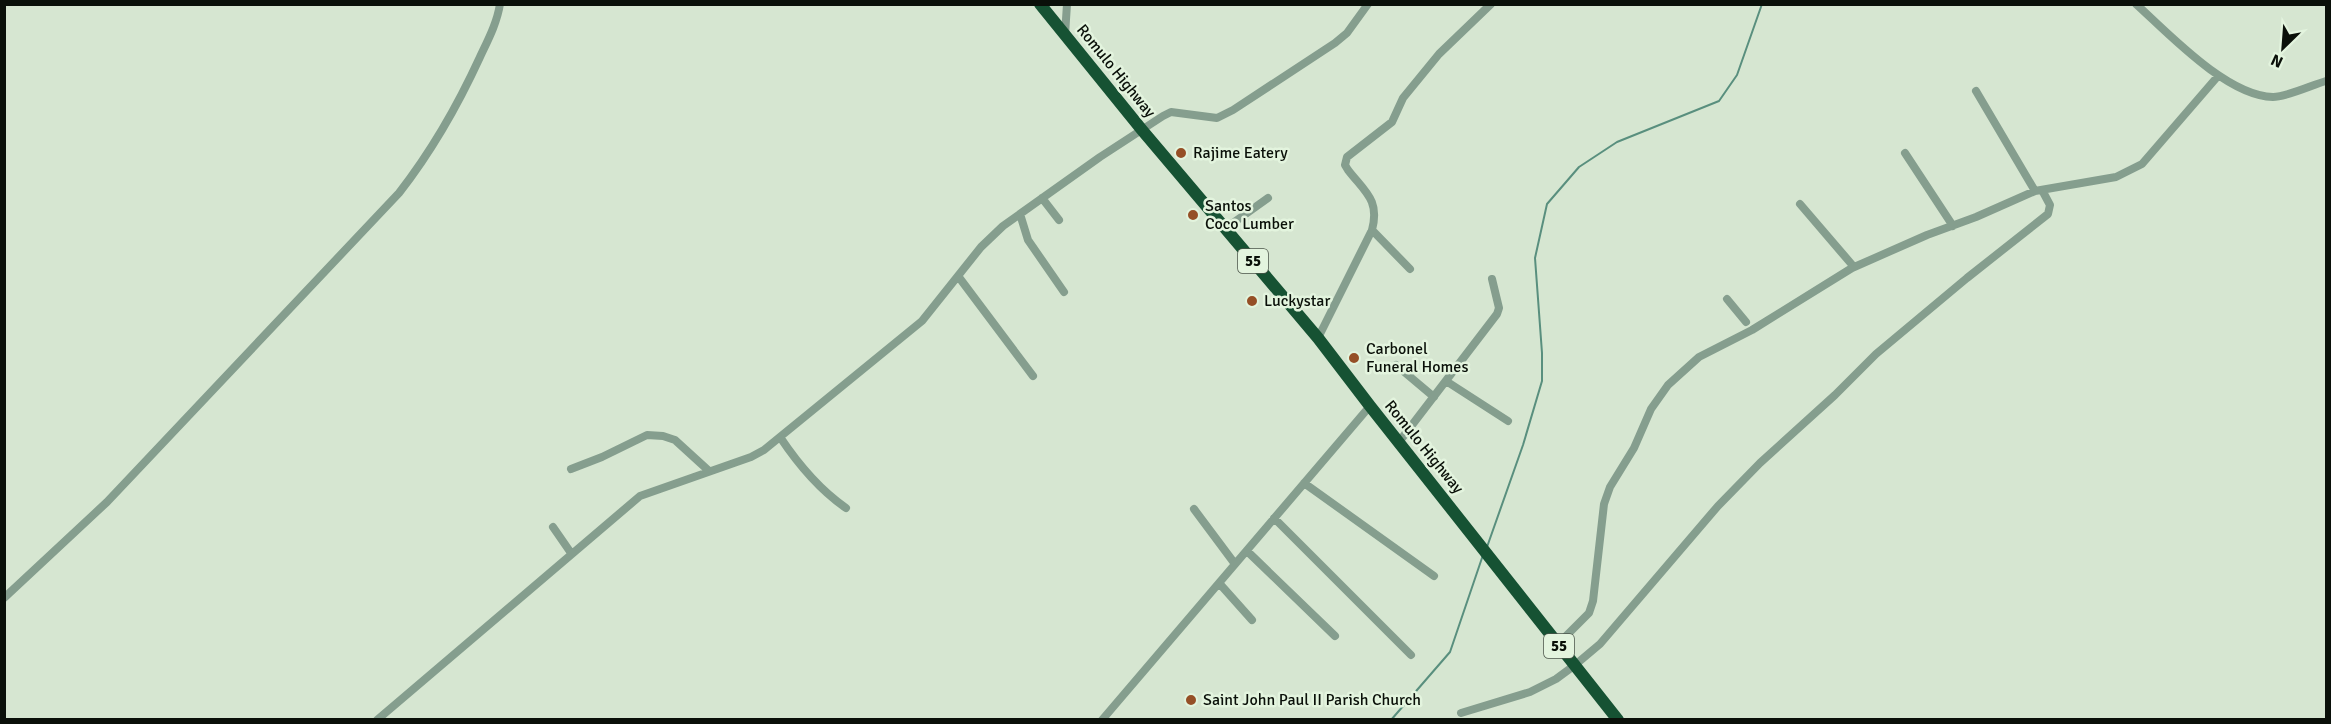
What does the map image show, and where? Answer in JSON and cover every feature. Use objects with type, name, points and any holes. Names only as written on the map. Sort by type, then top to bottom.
[{"type":"highway","name":"Romulo Highway","points":[[1040,4],[1142,130],[1318,338],[1618,720]]},
{"type":"street","points":[[4,598],[115,494],[399,193],[424,159],[472,74],[492,31],[500,4]]},
{"type":"street","points":[[1065,35],[1067,4]]},
{"type":"street","points":[[376,720],[640,496],[758,454],[780,437],[922,321],[990,238],[1042,198],[1171,112],[1217,118],[1233,110],[1335,43],[1347,33],[1368,4]]},
{"type":"street","points":[[1318,338],[1372,230],[1376,216],[1372,200],[1348,170],[1347,157],[1392,122],[1403,98],[1439,54],[1491,4]]},
{"type":"street","points":[[2136,4],[2218,76],[2259,95],[2276,97],[2326,81]]},
{"type":"street","points":[[1558,644],[1589,613],[1593,601],[1604,504],[1610,487],[1634,448],[1651,409],[1668,385],[1700,357],[1749,326],[1854,267],[2038,190],[2116,177],[2142,164],[2218,76]]},
{"type":"street","points":[[1461,714],[1530,692],[1556,680],[1600,644],[1710,514],[1760,463],[1886,346],[2048,214],[2050,205],[2038,190],[1976,91]]},
{"type":"street","points":[[1905,153],[1953,226]]},
{"type":"street","points":[[1042,198],[1059,219]]},
{"type":"street","points":[[1226,228],[1268,198]]},
{"type":"street","points":[[1800,204],[1854,267]]},
{"type":"street","points":[[1020,214],[1028,240],[1064,292]]},
{"type":"street","points":[[1372,230],[1410,269]]},
{"type":"street","points":[[958,276],[1033,376]]},
{"type":"street","points":[[1399,442],[1500,308],[1492,279]]},
{"type":"street","points":[[1726,299],[1749,326]]},
{"type":"street","points":[[1396,365],[1434,397]]},
{"type":"street","points":[[1446,381],[1509,421]]},
{"type":"street","points":[[1102,720],[1370,406]]},
{"type":"street","points":[[571,469],[602,457],[646,435],[663,436],[675,440],[709,471]]},
{"type":"street","points":[[780,437],[791,455],[825,491],[846,508]]},
{"type":"street","points":[[1304,483],[1434,576]]},
{"type":"street","points":[[1194,509],[1235,564]]},
{"type":"street","points":[[1274,518],[1411,655]]},
{"type":"street","points":[[553,527],[571,553]]},
{"type":"street","points":[[1247,551],[1335,636]]},
{"type":"street","points":[[1219,583],[1252,620]]},
{"type":"waterway","points":[[1487,547],[1523,445],[1542,381],[1535,258],[1547,204],[1579,167],[1617,142],[1719,101],[1737,75],[1762,4]]},
{"type":"waterway","points":[[1391,720],[1450,652],[1483,555]]},
{"type":"place","name":"Rajime Eatery","points":[[1181,153]]},
{"type":"place","name":"Santos Coco Lumber","points":[[1193,215]]},
{"type":"place","name":"Luckystar","points":[[1252,301]]},
{"type":"place","name":"Carbonel Funeral Homes","points":[[1354,358]]},
{"type":"place","name":"Saint John Paul II Parish Church","points":[[1191,700]]}]
